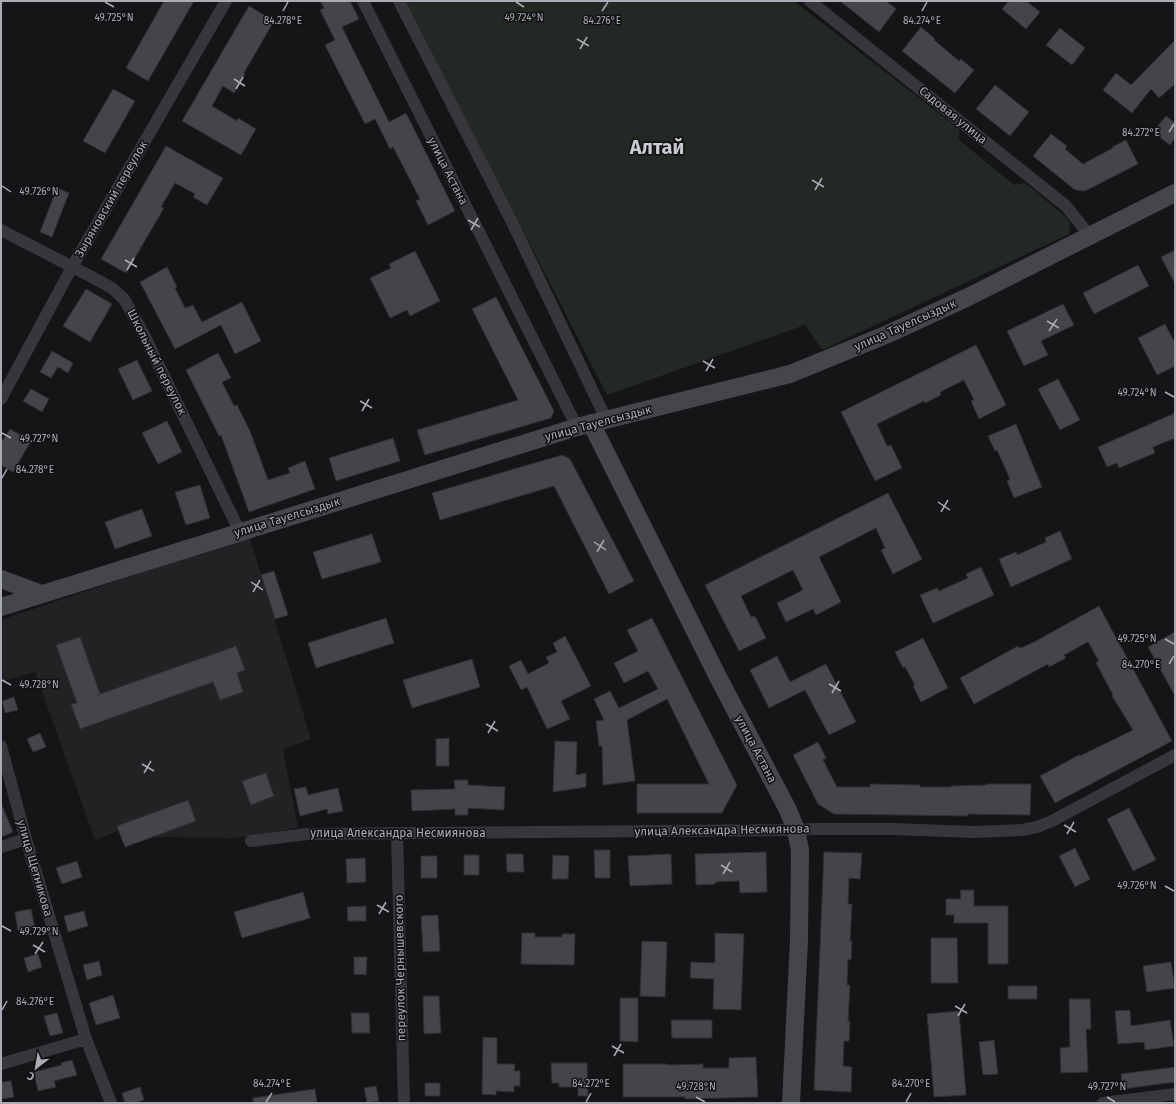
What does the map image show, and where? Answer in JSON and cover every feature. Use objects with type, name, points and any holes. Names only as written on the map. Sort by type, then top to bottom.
[{"type":"street","name":"Зыряновский переулок","points":[[1,399],[72,267],[226,1]]},
{"type":"street","name":"улица Астана","points":[[363,1],[592,423],[719,679],[788,810],[796,830],[800,850],[799,940],[791,1103]]},
{"type":"street","name":"улица Астана","points":[[399,1],[512,222],[592,423]]},
{"type":"street","name":"Садовая улица","points":[[810,1],[1066,206],[1090,236]]},
{"type":"street","name":"улица Тауелсыздык","points":[[1,607],[592,423],[790,374],[888,334],[966,298],[1175,193]]},
{"type":"street","name":"Школьный переулок","points":[[1,230],[112,288],[124,299],[146,340],[240,532]]},
{"type":"street","points":[[1,579],[41,594]]},
{"type":"street","name":"улица Щетникова","points":[[1,746],[26,839],[86,1039],[111,1103]]},
{"type":"street","name":"улица Александра Несмиянова","points":[[251,841],[307,834],[814,829],[892,829],[974,832],[1022,830],[1038,827],[1052,821],[1175,755]]},
{"type":"street","name":"переулок Чернышевского","points":[[397,834],[404,1103]]},
{"type":"street","points":[[1,847],[26,839]]},
{"type":"street","points":[[1,1064],[86,1039]]},
{"type":"street","points":[[1103,1103],[1175,1094]]},
{"type":"shaded area","points":[[406,1],[794,1],[960,130],[958,139],[1014,185],[1025,183],[1066,217],[1070,223],[1069,234],[822,350],[805,325],[607,395]]},
{"type":"shaded area","points":[[249,536],[311,739],[283,749],[298,828],[234,838],[153,837],[125,847],[118,831],[95,840],[35,672],[1,682],[1,620]]},
{"type":"building","points":[[164,1],[194,1],[148,81],[126,68]]},
{"type":"building","points":[[320,1],[350,1],[359,19],[342,27],[389,122],[406,113],[455,211],[428,225],[416,201],[420,199],[393,147],[390,149],[375,119],[365,124],[325,45],[335,40],[320,10],[324,8]]},
{"type":"building","points":[[840,1],[886,1],[896,9],[879,32]]},
{"type":"building","points":[[1009,1],[1026,1],[1040,12],[1026,29],[1002,9]]},
{"type":"building","points":[[249,6],[274,21],[234,93],[223,86],[212,106],[237,121],[238,118],[256,129],[241,155],[182,121]]},
{"type":"building","points":[[921,27],[959,61],[961,59],[974,70],[955,93],[902,51]]},
{"type":"building","points":[[1060,28],[1085,48],[1072,65],[1046,45]]},
{"type":"building","points":[[1175,40],[1175,84],[1159,98],[1151,89],[1132,113],[1103,90],[1116,73],[1131,85]]},
{"type":"building","points":[[995,85],[1029,112],[1010,136],[976,109]]},
{"type":"building","points":[[113,89],[135,101],[105,153],[83,141]]},
{"type":"building","points":[[1166,116],[1175,123],[1175,138],[1170,145],[1153,132]]},
{"type":"building","points":[[1051,134],[1067,146],[1065,149],[1083,164],[1126,140],[1138,164],[1085,191],[1075,190],[1033,156]]},
{"type":"building","points":[[166,146],[223,178],[207,205],[193,197],[195,194],[175,183],[161,207],[164,208],[126,273],[101,259]]},
{"type":"building","points":[[57,188],[69,193],[52,237],[40,232]]},
{"type":"building","points":[[1175,250],[1175,284],[1161,257]]},
{"type":"building","points":[[415,251],[440,301],[410,316],[407,310],[390,318],[370,278],[391,268],[389,264]]},
{"type":"building","points":[[1138,265],[1149,286],[1094,314],[1083,293]]},
{"type":"building","points":[[167,267],[185,308],[193,305],[202,322],[242,302],[261,341],[235,354],[221,325],[175,349],[140,282]]},
{"type":"building","points":[[86,289],[112,304],[90,342],[63,326]]},
{"type":"building","points":[[496,297],[554,411],[551,418],[425,455],[417,430],[518,400],[472,309]]},
{"type":"building","points":[[1063,304],[1074,325],[1041,341],[1048,355],[1024,366],[1007,331]]},
{"type":"building","points":[[1165,324],[1175,343],[1175,366],[1157,375],[1138,338]]},
{"type":"building","points":[[976,345],[1006,405],[979,419],[971,401],[974,400],[964,380],[940,392],[941,395],[925,403],[924,401],[877,424],[887,446],[891,445],[902,468],[875,481],[841,412]]},
{"type":"building","points":[[52,351],[73,363],[68,373],[58,367],[51,378],[40,372]]},
{"type":"building","points":[[218,353],[231,378],[222,382],[234,406],[237,405],[250,431],[268,480],[290,473],[288,468],[305,461],[315,489],[249,512],[221,435],[219,436],[186,370]]},
{"type":"building","points":[[137,360],[152,391],[133,400],[118,369]]},
{"type":"building","points":[[1058,379],[1080,420],[1060,430],[1038,389]]},
{"type":"building","points":[[31,389],[49,399],[42,412],[23,401]]},
{"type":"building","points":[[1175,413],[1175,438],[1153,447],[1155,453],[1119,468],[1117,463],[1107,467],[1098,447]]},
{"type":"building","points":[[167,421],[182,452],[158,464],[142,433]]},
{"type":"building","points":[[1016,424],[1042,487],[1014,498],[1007,481],[1010,479],[997,450],[995,451],[988,436]]},
{"type":"building","points":[[10,429],[31,441],[13,472],[1,465],[1,443]]},
{"type":"building","points":[[393,438],[400,461],[336,481],[329,458]]},
{"type":"building","points":[[562,455],[570,459],[634,581],[609,594],[554,486],[440,520],[432,493]]},
{"type":"building","points":[[200,485],[210,518],[186,525],[175,492]]},
{"type":"building","points":[[888,493],[922,559],[893,574],[881,550],[885,548],[876,528],[819,557],[841,602],[816,615],[813,609],[786,622],[777,603],[803,590],[793,570],[741,596],[751,617],[755,616],[766,638],[739,651],[705,585]]},
{"type":"building","points":[[142,509],[152,536],[115,549],[105,522]]},
{"type":"building","points":[[1060,531],[1072,559],[1011,587],[999,559],[1016,552],[1017,555],[1046,542],[1045,538]]},
{"type":"building","points":[[372,534],[381,562],[322,579],[313,552]]},
{"type":"building","points":[[981,567],[994,595],[933,623],[920,595],[937,588],[939,591],[968,578],[966,574]]},
{"type":"building","points":[[274,571],[288,615],[275,619],[261,575]]},
{"type":"building","points":[[1099,606],[1172,741],[1055,803],[1040,776],[1079,755],[1080,756],[1133,730],[1112,696],[1113,695],[1096,663],[1099,661],[1088,642],[1064,655],[1066,658],[1049,667],[1048,664],[974,704],[960,678],[1018,646],[1021,648],[1036,641]]},
{"type":"building","points":[[386,618],[394,643],[316,668],[308,643]]},
{"type":"building","points":[[652,618],[737,785],[722,813],[637,813],[637,784],[709,784],[667,699],[627,720],[635,781],[603,785],[602,746],[599,746],[596,721],[604,720],[594,699],[610,691],[619,708],[658,689],[648,671],[624,683],[614,663],[638,651],[627,630]]},
{"type":"building","points":[[1175,632],[1175,696],[1148,647]]},
{"type":"building","points":[[565,636],[591,686],[561,701],[570,719],[547,729],[527,687],[521,690],[509,666],[521,660],[528,674],[549,663],[546,657],[557,652],[553,643]]},
{"type":"building","points":[[80,637],[100,694],[236,646],[245,670],[237,673],[243,692],[220,700],[213,682],[80,729],[71,704],[77,703],[56,645]]},
{"type":"building","points":[[923,638],[948,688],[921,702],[913,686],[915,685],[905,667],[903,668],[895,652]]},
{"type":"building","points":[[777,656],[790,682],[826,664],[856,722],[829,735],[805,690],[769,708],[750,670]]},
{"type":"building","points":[[472,659],[480,687],[412,708],[403,680]]},
{"type":"building","points":[[14,697],[18,710],[5,713],[2,701]]},
{"type":"building","points":[[40,733],[46,747],[33,752],[27,739]]},
{"type":"building","points":[[449,738],[449,766],[436,766],[436,739]]},
{"type":"building","points":[[555,741],[577,742],[576,775],[586,773],[586,787],[553,792]]},
{"type":"building","points":[[818,742],[826,758],[823,760],[837,787],[870,787],[870,784],[951,787],[987,784],[1031,784],[1030,815],[968,814],[968,816],[834,814],[818,804],[793,755]]},
{"type":"building","points":[[266,773],[274,796],[251,805],[242,781]]},
{"type":"building","points":[[454,780],[468,780],[468,785],[505,787],[504,810],[468,808],[468,815],[455,815],[455,809],[412,811],[411,790],[455,789]]},
{"type":"building","points":[[306,787],[308,795],[338,788],[343,811],[328,814],[327,809],[300,816],[294,789]]},
{"type":"building","points":[[188,800],[196,821],[125,847],[117,826]]},
{"type":"building","points":[[1,803],[13,832],[1,837]]},
{"type":"building","points":[[1129,808],[1156,860],[1133,871],[1107,819]]},
{"type":"building","points":[[1075,848],[1090,879],[1075,887],[1059,856]]},
{"type":"building","points":[[594,850],[610,850],[610,878],[595,878]]},
{"type":"building","points":[[766,852],[767,892],[740,893],[739,881],[715,882],[715,884],[696,885],[695,854]]},
{"type":"building","points":[[824,852],[862,853],[860,879],[849,878],[848,904],[852,904],[850,941],[852,941],[851,960],[848,959],[847,985],[850,985],[848,1021],[850,1021],[849,1041],[844,1041],[843,1066],[852,1067],[851,1092],[814,1090]]},
{"type":"building","points":[[506,854],[523,854],[524,872],[507,872]]},
{"type":"building","points":[[671,854],[672,884],[630,886],[628,856]]},
{"type":"building","points":[[464,855],[479,855],[479,875],[464,875]]},
{"type":"building","points":[[553,855],[569,856],[568,879],[552,879]]},
{"type":"building","points":[[421,856],[437,856],[437,878],[421,878]]},
{"type":"building","points":[[365,858],[366,882],[347,883],[346,859]]},
{"type":"building","points":[[77,861],[82,877],[62,884],[56,868]]},
{"type":"building","points":[[960,890],[974,890],[974,906],[1008,906],[1008,964],[988,964],[988,923],[954,923],[954,915],[946,915],[946,899],[961,899]]},
{"type":"building","points":[[303,892],[310,918],[242,938],[234,912]]},
{"type":"building","points":[[366,906],[366,921],[348,921],[347,907]]},
{"type":"building","points":[[31,909],[35,928],[18,931],[15,912]]},
{"type":"building","points":[[84,911],[88,926],[68,932],[64,916]]},
{"type":"building","points":[[438,915],[440,951],[423,952],[421,916]]},
{"type":"building","points":[[522,933],[535,933],[535,937],[562,937],[562,934],[575,934],[574,965],[521,964]]},
{"type":"building","points":[[715,933],[744,934],[741,1010],[713,1009],[714,979],[690,978],[691,962],[715,963]]},
{"type":"building","points":[[931,938],[957,938],[958,983],[931,983]]},
{"type":"building","points":[[642,941],[667,942],[665,997],[640,996]]},
{"type":"building","points":[[38,954],[42,967],[28,972],[24,958]]},
{"type":"building","points":[[354,957],[367,957],[366,975],[354,974]]},
{"type":"building","points":[[99,961],[102,975],[87,980],[83,965]]},
{"type":"building","points":[[1171,962],[1175,988],[1147,992],[1143,966]]},
{"type":"building","points":[[1008,986],[1037,986],[1037,999],[1008,999]]},
{"type":"building","points":[[113,995],[120,1018],[96,1025],[89,1003]]},
{"type":"building","points":[[423,996],[439,996],[441,1033],[424,1034]]},
{"type":"building","points":[[620,998],[638,998],[638,1042],[620,1041]]},
{"type":"building","points":[[1069,999],[1090,999],[1091,1029],[1086,1029],[1088,1072],[1061,1073],[1060,1048],[1070,1047]]},
{"type":"building","points":[[1130,1010],[1131,1026],[1170,1020],[1174,1046],[1145,1050],[1144,1042],[1118,1044],[1115,1011]]},
{"type":"building","points":[[959,1011],[966,1095],[934,1097],[927,1014]]},
{"type":"building","points":[[57,1013],[63,1033],[50,1036],[44,1016]]},
{"type":"building","points":[[351,1013],[369,1013],[370,1033],[352,1033]]},
{"type":"building","points":[[671,1020],[712,1020],[712,1038],[672,1038]]},
{"type":"building","points":[[483,1037],[497,1038],[497,1064],[515,1064],[514,1071],[520,1071],[520,1086],[514,1086],[514,1092],[496,1091],[496,1095],[482,1094]]},
{"type":"building","points":[[994,1040],[998,1074],[983,1075],[979,1042]]},
{"type":"building","points":[[756,1057],[758,1097],[685,1099],[685,1097],[623,1097],[623,1064],[703,1064],[703,1068],[729,1068],[729,1058]]},
{"type":"building","points":[[72,1060],[77,1075],[54,1081],[56,1087],[38,1091],[34,1072],[62,1065],[61,1063]]},
{"type":"building","points":[[551,1063],[587,1063],[588,1096],[578,1096],[578,1087],[559,1087],[559,1083],[552,1083]]},
{"type":"building","points":[[1175,1067],[1175,1082],[1123,1089],[1121,1074]]},
{"type":"building","points":[[11,1081],[14,1097],[1,1099],[1,1082]]},
{"type":"building","points":[[425,1083],[440,1083],[440,1096],[425,1096]]},
{"type":"building","points":[[376,1086],[379,1101],[367,1103],[364,1088]]},
{"type":"building","points":[[140,1087],[144,1100],[135,1103],[125,1103],[122,1093]]},
{"type":"building","points":[[315,1089],[317,1103],[253,1103],[253,1098]]},
{"type":"district","name":"Алтай","points":[[657,147]]}]
